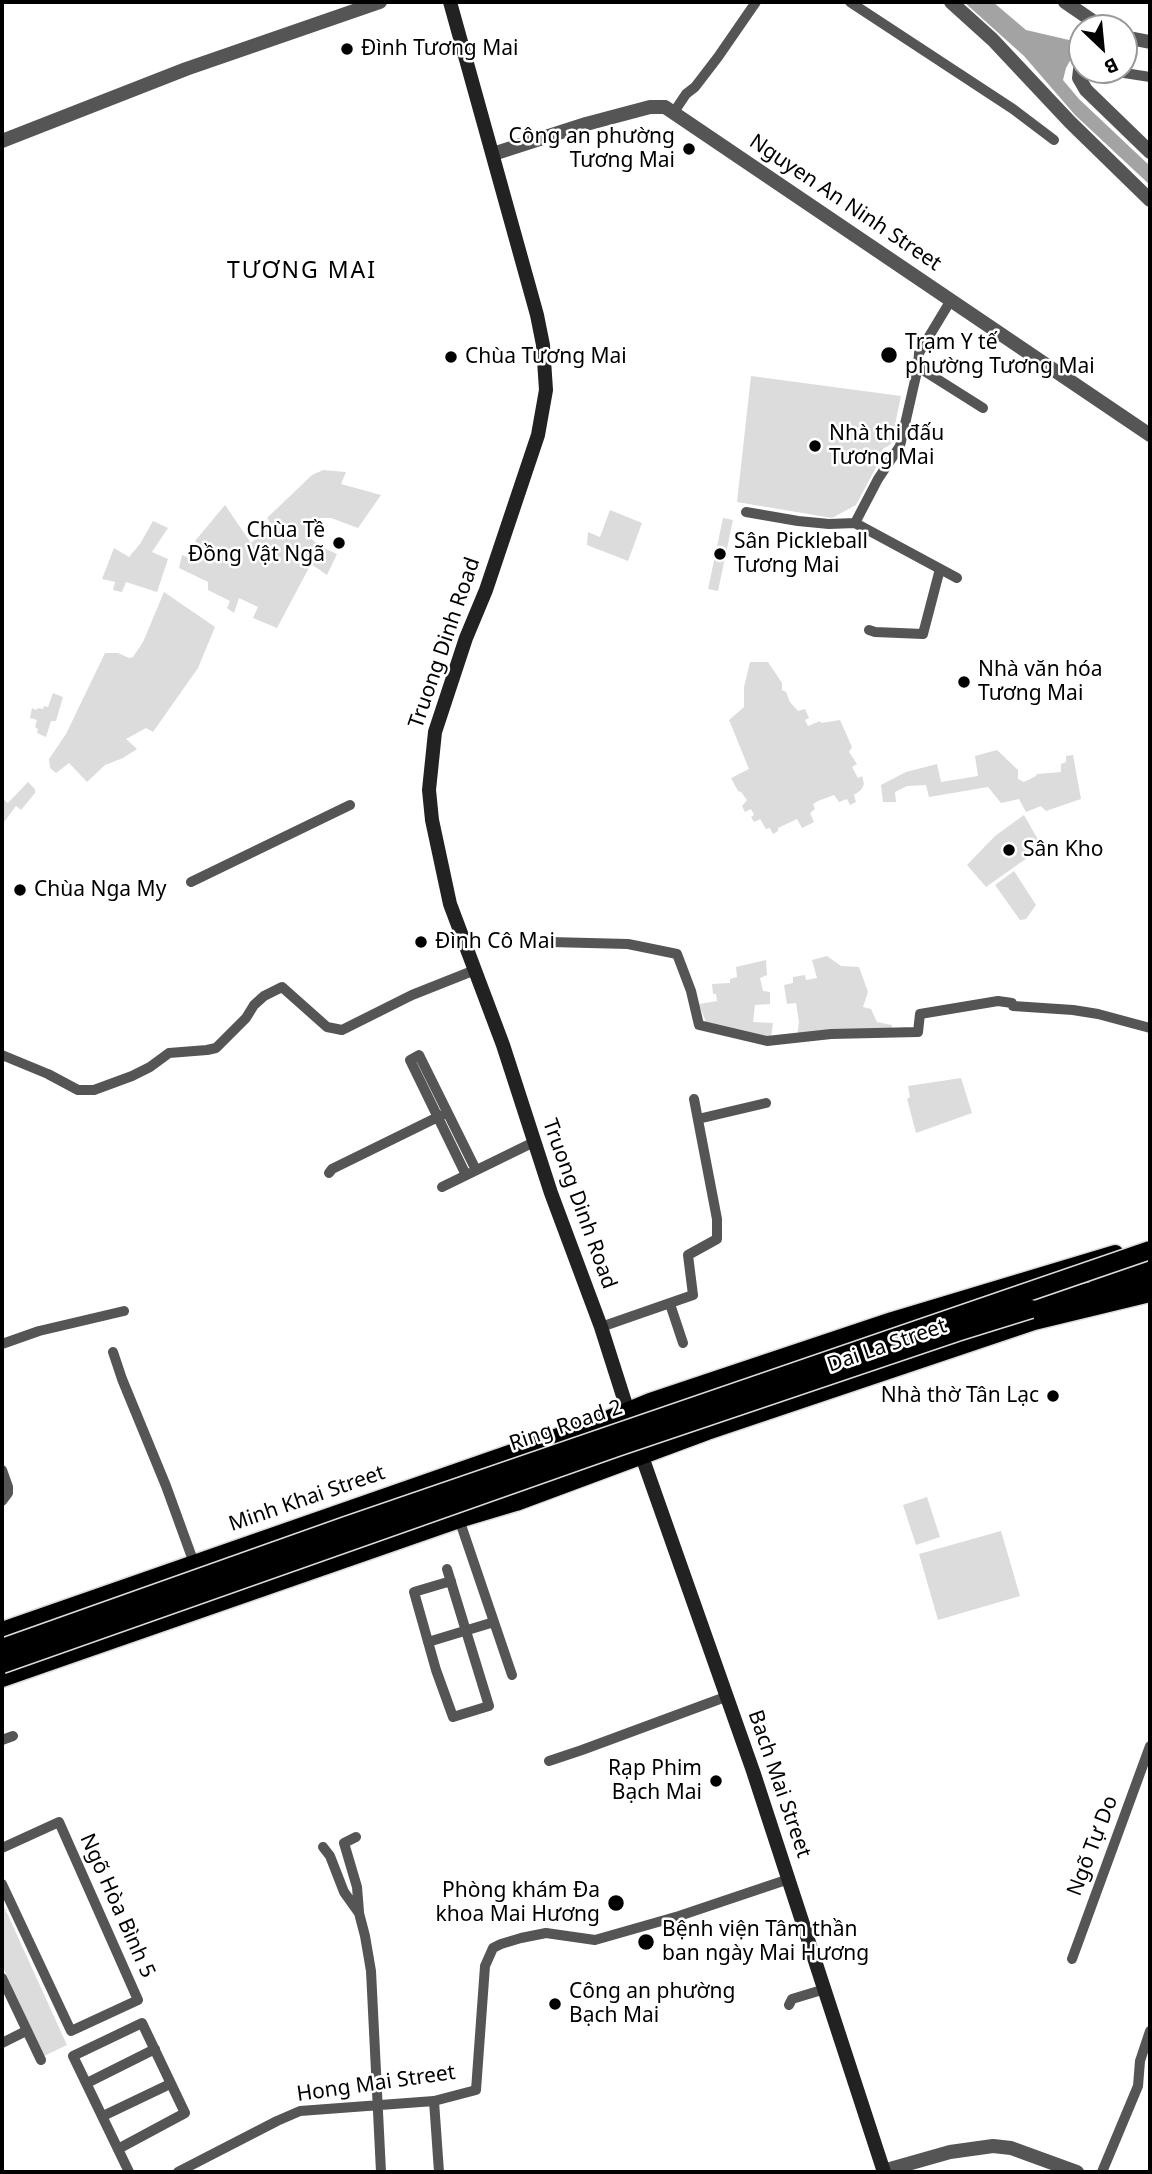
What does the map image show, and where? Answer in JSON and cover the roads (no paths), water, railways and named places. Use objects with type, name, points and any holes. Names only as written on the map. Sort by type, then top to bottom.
[{"type":"main road","name":"Truong Dinh Road","points":[[450,2],[537,315],[543,345],[546,390],[538,435],[486,590],[461,650],[435,732],[429,790],[432,820],[450,904],[503,1045],[551,1193],[601,1327],[628,1411]]},
{"type":"main road","name":"Dai La Street","points":[[628,1411],[892,1321],[1120,1253],[1150,1248]]},
{"type":"main road","points":[[1029,1301],[1150,1248]]},
{"type":"main road","name":"Ring Road 2","points":[[2,1648],[346,1526],[1150,1262]]},
{"type":"main road","name":"Dai La Street","points":[[642,1456],[664,1446],[1034,1321],[1149,1289]]},
{"type":"main road","name":"Ring Road 2","points":[[2,1673],[617,1447],[957,1332],[1029,1301],[1149,1289]]},
{"type":"main road","points":[[741,1372],[758,1414]]},
{"type":"main road","name":"Bach Mai Street","points":[[628,1411],[728,1696],[883,2171]]},
{"type":"main road","name":"Minh Khai Street","points":[[2,1631],[628,1411]]},
{"type":"main road","points":[[2,1673],[75,1652],[459,1519],[516,1502],[642,1456]]},
{"type":"main road","points":[[59,1611],[54,1621],[53,1636],[63,1649],[75,1652]]},
{"type":"main road","points":[[2,1641],[13,1659],[9,1672],[2,1673]]},
{"type":"street","points":[[2,141],[186,69],[380,2]]},
{"type":"street","points":[[674,112],[718,57],[756,2]]},
{"type":"street","points":[[850,2],[979,86],[1054,140]]},
{"type":"street","points":[[951,2],[993,40],[1070,122],[1150,200]]},
{"type":"street","points":[[1082,84],[1150,152]]},
{"type":"street","name":"Nguyen An Ninh Street","points":[[493,154],[561,131],[650,107],[665,107],[1150,435]]},
{"type":"street","points":[[855,523],[878,479],[900,446],[919,353],[951,300]]},
{"type":"street","points":[[918,367],[983,408]]},
{"type":"street","points":[[746,512],[798,521],[855,523],[957,578]]},
{"type":"street","points":[[869,630],[923,634],[940,569]]},
{"type":"street","points":[[191,882],[350,805]]},
{"type":"street","points":[[550,942],[628,944],[677,954],[691,991],[699,1025],[767,1041],[831,1034],[918,1032],[920,1014],[998,1001],[1012,1003],[1013,1006],[1098,1014],[1150,1028]]},
{"type":"street","points":[[2,1055],[78,1090],[94,1090],[132,1076],[169,1054],[216,1048],[254,1005],[264,996],[282,987],[327,1027],[342,1030],[412,995],[475,970]]},
{"type":"street","points":[[443,1115],[410,1060],[419,1055],[443,1115],[471,1173]]},
{"type":"street","points":[[601,1327],[693,1295],[688,1255],[717,1239],[717,1219],[694,1100]]},
{"type":"street","points":[[698,1119],[766,1103]]},
{"type":"street","points":[[329,1173],[332,1169],[443,1115]]},
{"type":"street","points":[[442,1187],[534,1142]]},
{"type":"street","points":[[670,1304],[683,1343]]},
{"type":"street","points":[[2,1344],[40,1331],[124,1311]]},
{"type":"street","points":[[113,1352],[194,1563]]},
{"type":"street","points":[[2,1470],[8,1493],[2,1502]]},
{"type":"street","points":[[459,1519],[512,1675]]},
{"type":"street","points":[[447,1569],[451,1581],[467,1630],[489,1706],[453,1717],[414,1592],[451,1581]]},
{"type":"street","points":[[428,1642],[494,1622]]},
{"type":"street","points":[[549,1761],[728,1696]]},
{"type":"street","name":"Ngõ Tự Do","points":[[1072,1959],[1150,1746]]},
{"type":"street","name":"Ngõ Hòa Bình 5","points":[[2,1849],[59,1822],[138,2000],[71,2031],[2,1884]]},
{"type":"street","points":[[356,1838],[344,1843],[357,1887],[359,1913],[366,1936],[371,1972],[381,2172]]},
{"type":"street","points":[[323,1847],[330,1856],[344,1892],[359,1913]]},
{"type":"street","name":"Hong Mai Street","points":[[178,2172],[300,2111],[434,2101],[476,2090],[485,1966],[493,1948],[546,1933],[595,1940],[679,1916],[789,1879]]},
{"type":"street","points":[[2,1978],[41,2060]]},
{"type":"street","points":[[789,2005],[792,1999],[825,1989]]},
{"type":"street","points":[[118,2148],[186,2113],[142,2023],[73,2056],[129,2172]]},
{"type":"street","points":[[2,2043],[26,2031]]},
{"type":"street","points":[[1102,2172],[1138,2086],[1140,2062],[1150,2031]]},
{"type":"street","points":[[87,2084],[155,2049]]},
{"type":"street","points":[[103,2116],[170,2084]]},
{"type":"street","points":[[434,2101],[439,2172]]},
{"type":"street","points":[[883,2171],[957,2151],[993,2146],[1010,2148],[1077,2172]]},
{"type":"place","name":"Đình Tương Mai","points":[[347,49]]},
{"type":"place","name":"Công an phường Tương Mai","points":[[689,149]]},
{"type":"place","name":"Trạm Y tế phường Tương Mai","points":[[889,355]]},
{"type":"place","name":"Chùa Tương Mai","points":[[451,357]]},
{"type":"place","name":"Nhà thi đấu Tương Mai","points":[[815,446]]},
{"type":"place","name":"Chùa Tề Đồng Vật Ngã","points":[[339,543]]},
{"type":"place","name":"Sân Pickleball Tương Mai","points":[[720,554]]},
{"type":"place","name":"Nhà văn hóa Tương Mai","points":[[964,682]]},
{"type":"place","name":"Sân Kho","points":[[1009,850]]},
{"type":"place","name":"Chùa Nga My","points":[[20,890]]},
{"type":"place","name":"Đình Cô Mai","points":[[421,942]]},
{"type":"place","name":"Nhà thờ Tân Lạc","points":[[1053,1396]]},
{"type":"place","name":"Rạp Phim Bạch Mai","points":[[716,1781]]},
{"type":"place","name":"Phòng khám Đa khoa Mai Hương","points":[[616,1903]]},
{"type":"place","name":"Bệnh viện Tâm thần ban ngày Mai Hương","points":[[646,1942]]},
{"type":"place","name":"Công an phường Bạch Mai","points":[[555,2004]]},
{"type":"district","name":"TƯƠNG MAI","points":[[302,271]]}]
